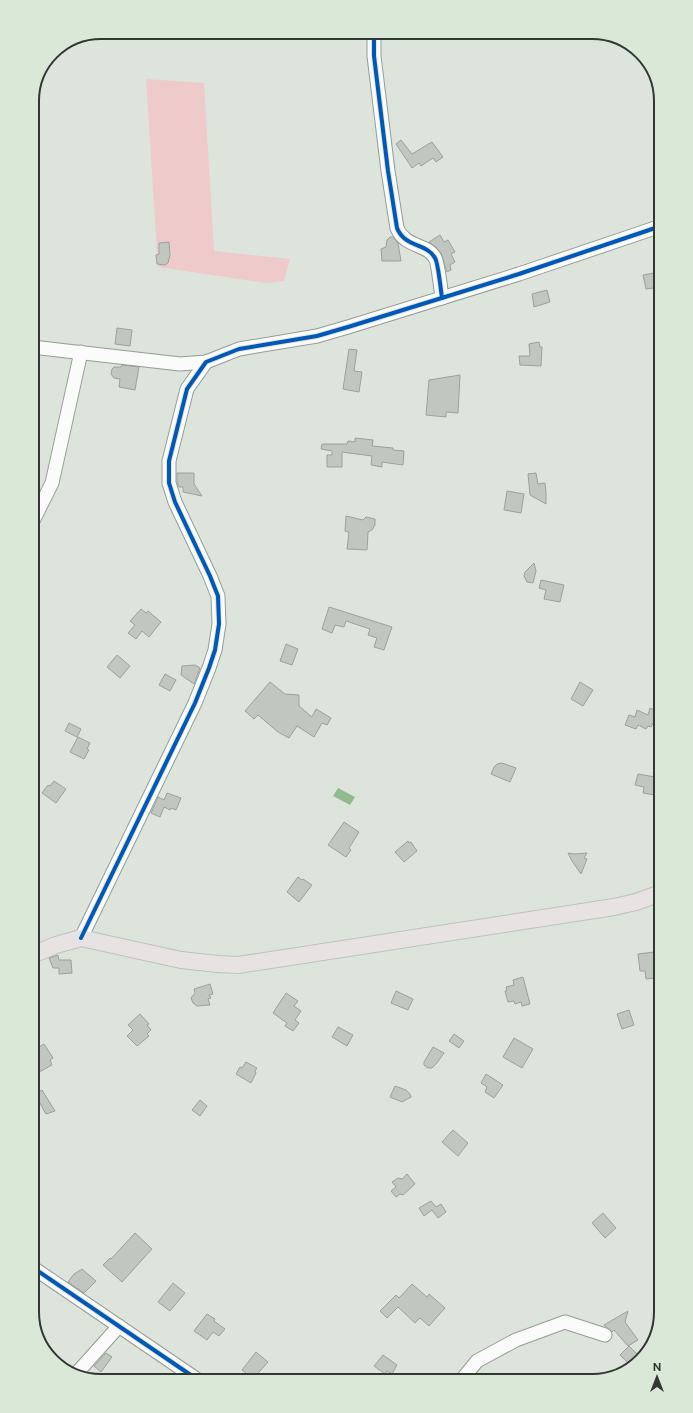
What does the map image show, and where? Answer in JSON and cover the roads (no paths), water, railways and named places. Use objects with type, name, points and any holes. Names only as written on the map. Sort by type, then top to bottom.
[{"type":"main road","points":[[39,952],[56,945],[81,938],[181,960],[238,965],[614,907],[636,902],[654,896]]},
{"type":"street","points":[[374,39],[374,56],[388,171],[397,228],[399,234],[405,240],[428,251],[436,258],[442,298]]},
{"type":"street","points":[[39,348],[180,364],[206,362],[239,349],[317,336],[519,274],[654,228]]},
{"type":"street","points":[[39,509],[52,483],[81,352]]},
{"type":"street","points":[[81,938],[195,703],[215,650],[219,624],[218,596],[175,502],[169,483],[169,461],[187,389],[206,362]]},
{"type":"street","points":[[39,1272],[189,1374]]},
{"type":"street","points":[[466,1374],[477,1361],[516,1340],[565,1322],[605,1335]]},
{"type":"street","points":[[79,1370],[119,1326]]}]
